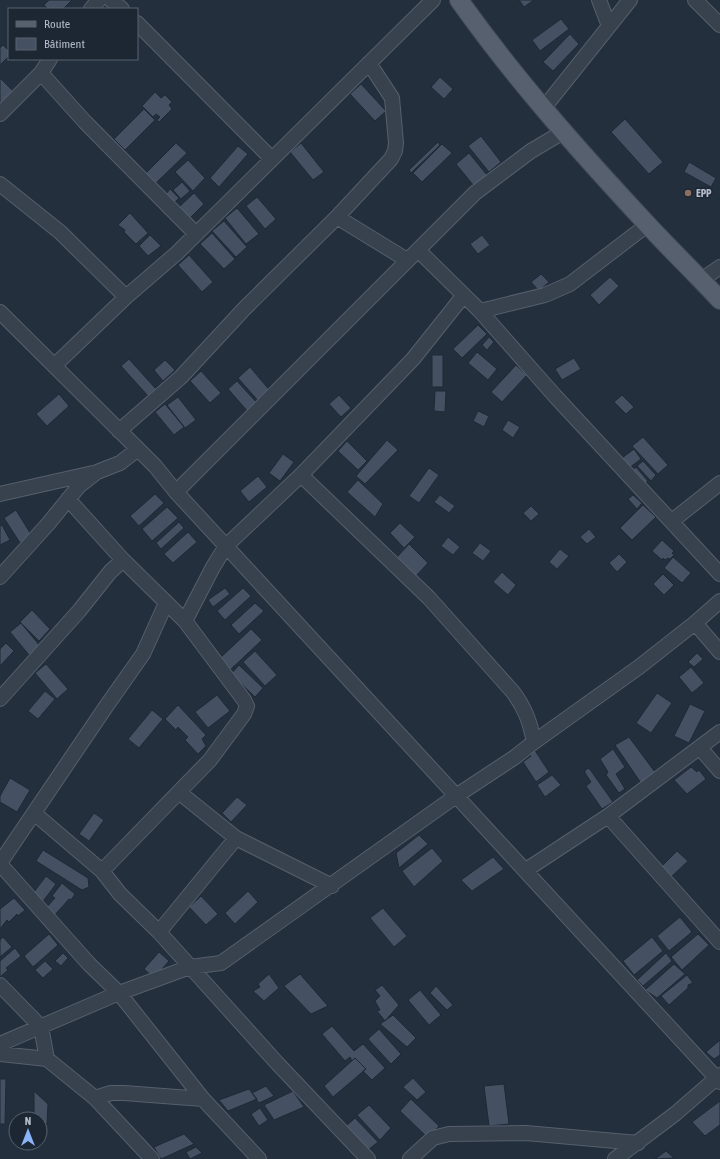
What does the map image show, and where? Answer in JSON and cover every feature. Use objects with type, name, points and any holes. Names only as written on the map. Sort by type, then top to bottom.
[{"type":"main road","points":[[459,0],[488,41],[563,132],[647,225],[720,300]]},
{"type":"street","points":[[92,8],[99,0]]},
{"type":"street","points":[[111,0],[121,8]]},
{"type":"street","points":[[54,366],[126,297],[196,234],[433,0]]},
{"type":"street","points":[[599,0],[609,26]]},
{"type":"street","points":[[543,109],[630,0]]},
{"type":"street","points":[[695,0],[720,25]]},
{"type":"street","points":[[138,24],[272,159]]},
{"type":"street","points":[[0,114],[41,73],[49,60]]},
{"type":"street","points":[[119,431],[181,376],[244,309],[337,218],[380,173],[395,151],[392,98],[369,63]]},
{"type":"street","points":[[41,73],[85,122],[196,234]]},
{"type":"street","points":[[176,492],[475,193],[530,151],[563,132]]},
{"type":"street","points":[[0,184],[60,232],[126,297]]},
{"type":"street","points":[[337,218],[407,260]]},
{"type":"street","points":[[480,311],[545,295],[570,284],[647,225]]},
{"type":"street","points":[[418,250],[480,311],[555,396],[720,574]]},
{"type":"street","points":[[702,280],[720,267]]},
{"type":"street","points":[[185,621],[213,567],[226,546],[301,475],[413,359],[464,296]]},
{"type":"street","points":[[0,312],[155,466],[176,492],[456,796],[719,1078],[638,1143],[615,1159]]},
{"type":"street","points":[[0,494],[97,472],[120,463],[138,450]]},
{"type":"street","points":[[0,577],[48,524],[78,486],[97,472]]},
{"type":"street","points":[[301,475],[429,598],[513,692],[523,705],[529,720],[534,742]]},
{"type":"street","points":[[672,521],[720,483]]},
{"type":"street","points":[[68,499],[123,560],[185,621],[247,706],[244,714],[210,760],[180,793],[102,871]]},
{"type":"street","points":[[0,699],[79,611],[110,572],[123,560]]},
{"type":"street","points":[[0,1044],[119,993],[190,967],[221,963],[332,886],[456,796],[515,757],[640,667],[720,601]]},
{"type":"street","points":[[166,602],[143,654],[104,708],[0,864],[89,964],[119,993],[203,1099],[259,1159]]},
{"type":"street","points":[[695,623],[720,652]]},
{"type":"street","points":[[526,870],[608,816],[720,732]]},
{"type":"street","points":[[700,748],[720,771]]},
{"type":"street","points":[[180,793],[236,838],[332,886]]},
{"type":"street","points":[[34,813],[102,871],[120,894],[159,932],[368,1159]]},
{"type":"street","points":[[608,816],[720,942]]},
{"type":"street","points":[[159,932],[236,838]]},
{"type":"street","points":[[0,985],[41,1027],[47,1059]]},
{"type":"street","points":[[0,1054],[47,1059],[95,1098],[152,1159]]},
{"type":"street","points":[[95,1098],[111,1094],[124,1093],[203,1099]]},
{"type":"street","points":[[410,1159],[433,1138],[449,1134],[526,1133],[638,1143]]},
{"type":"building","points":[[49,0],[72,0],[64,8],[47,8],[44,5]]},
{"type":"building","points":[[519,0],[534,0],[524,7]]},
{"type":"building","points":[[561,19],[569,29],[540,51],[532,40]]},
{"type":"building","points":[[570,34],[579,44],[553,71],[543,62]]},
{"type":"building","points":[[3,45],[8,50],[8,57],[0,65],[0,48]]},
{"type":"building","points":[[440,77],[453,89],[444,99],[431,87]]},
{"type":"building","points":[[0,78],[14,92],[1,105],[0,104]]},
{"type":"building","points":[[361,84],[386,111],[375,121],[350,94]]},
{"type":"building","points":[[155,92],[161,98],[165,95],[172,102],[169,105],[172,109],[159,122],[157,120],[160,117],[156,114],[153,117],[142,106]]},
{"type":"building","points":[[144,109],[155,120],[125,150],[114,139]]},
{"type":"building","points":[[625,119],[663,162],[649,174],[611,132]]},
{"type":"building","points":[[481,136],[501,162],[489,172],[468,146]]},
{"type":"building","points":[[438,142],[440,145],[411,173],[409,170]]},
{"type":"building","points":[[176,143],[187,153],[156,183],[146,173]]},
{"type":"building","points":[[301,143],[324,172],[313,180],[290,152]]},
{"type":"building","points":[[442,144],[452,153],[422,182],[413,173]]},
{"type":"building","points":[[238,146],[248,154],[219,187],[210,178]]},
{"type":"building","points":[[469,153],[487,175],[474,186],[456,164]]},
{"type":"building","points":[[188,160],[205,178],[193,191],[175,172]]},
{"type":"building","points":[[689,162],[716,178],[711,187],[684,172]]},
{"type":"building","points":[[182,182],[190,191],[181,199],[173,190]]},
{"type":"building","points":[[170,189],[179,198],[175,202],[166,194]]},
{"type":"building","points":[[194,193],[204,204],[190,218],[179,207]]},
{"type":"building","points":[[257,197],[276,219],[265,229],[246,206]]},
{"type":"building","points":[[237,208],[259,234],[246,244],[225,218]]},
{"type":"building","points":[[130,213],[148,233],[136,244],[124,232],[125,230],[118,225]]},
{"type":"building","points":[[224,221],[247,247],[236,257],[212,231]]},
{"type":"building","points":[[212,233],[235,259],[224,269],[200,244]]},
{"type":"building","points":[[150,235],[161,246],[148,256],[139,246]]},
{"type":"building","points":[[482,235],[490,245],[478,254],[470,244]]},
{"type":"building","points":[[189,255],[213,282],[202,292],[178,265]]},
{"type":"building","points":[[541,274],[549,282],[539,291],[531,282]]},
{"type":"building","points":[[610,277],[619,286],[599,305],[590,295]]},
{"type":"building","points":[[478,325],[487,334],[462,358],[453,349]]},
{"type":"building","points":[[489,337],[494,342],[487,350],[482,345]]},
{"type":"building","points":[[477,352],[497,369],[488,380],[468,363]]},
{"type":"building","points":[[432,355],[443,355],[443,387],[432,387]]},
{"type":"building","points":[[574,358],[581,369],[562,380],[555,369]]},
{"type":"building","points":[[129,359],[156,389],[148,396],[121,366]]},
{"type":"building","points":[[165,360],[175,370],[163,381],[154,370]]},
{"type":"building","points":[[516,365],[527,375],[502,402],[491,392]]},
{"type":"building","points":[[250,367],[272,393],[260,403],[238,378]]},
{"type":"building","points":[[201,371],[221,393],[210,403],[190,381]]},
{"type":"building","points":[[237,381],[259,405],[250,414],[228,389]]},
{"type":"building","points":[[435,391],[446,391],[445,412],[434,411]]},
{"type":"building","points":[[59,394],[69,406],[47,426],[36,414]]},
{"type":"building","points":[[339,395],[351,408],[341,417],[329,404]]},
{"type":"building","points":[[622,395],[634,407],[626,414],[614,402]]},
{"type":"building","points":[[178,397],[196,420],[185,428],[167,405]]},
{"type":"building","points":[[165,404],[184,427],[174,435],[155,412]]},
{"type":"building","points":[[478,411],[489,416],[484,427],[473,421]]},
{"type":"building","points":[[508,420],[520,427],[513,438],[502,430]]},
{"type":"building","points":[[643,437],[668,465],[658,474],[632,446]]},
{"type":"building","points":[[387,440],[398,450],[365,484],[356,476]]},
{"type":"building","points":[[347,441],[367,461],[358,470],[338,451]]},
{"type":"building","points":[[634,449],[641,459],[629,468],[622,458]]},
{"type":"building","points":[[283,454],[294,462],[280,481],[269,473]]},
{"type":"building","points":[[643,461],[656,475],[651,481],[637,466]]},
{"type":"building","points":[[636,467],[648,481],[642,486],[630,472]]},
{"type":"building","points":[[429,468],[439,475],[419,503],[409,496]]},
{"type":"building","points":[[258,476],[267,487],[249,502],[240,491]]},
{"type":"building","points":[[358,480],[383,504],[375,517],[347,492]]},
{"type":"building","points":[[155,494],[164,503],[139,526],[130,516]]},
{"type":"building","points":[[440,495],[455,506],[449,513],[434,502]]},
{"type":"building","points":[[633,495],[642,503],[637,509],[628,499]]},
{"type":"building","points":[[643,505],[656,517],[632,540],[620,528]]},
{"type":"building","points":[[531,506],[539,514],[531,521],[523,513]]},
{"type":"building","points":[[167,507],[178,518],[152,541],[142,529]]},
{"type":"building","points":[[16,510],[32,536],[20,543],[4,518]]},
{"type":"building","points":[[179,522],[184,528],[161,549],[156,543]]},
{"type":"building","points":[[400,523],[415,537],[404,548],[390,533]]},
{"type":"building","points":[[2,525],[10,540],[0,545],[0,526]]},
{"type":"building","points":[[589,529],[596,537],[587,544],[580,537]]},
{"type":"building","points":[[188,532],[197,542],[173,563],[164,554]]},
{"type":"building","points":[[448,537],[460,547],[453,555],[441,546]]},
{"type":"building","points":[[662,540],[674,551],[672,553],[674,555],[670,559],[668,558],[665,560],[663,558],[662,560],[652,551]]},
{"type":"building","points":[[480,543],[491,551],[483,561],[472,553]]},
{"type":"building","points":[[409,544],[428,563],[416,576],[397,557]]},
{"type":"building","points":[[560,549],[569,556],[557,569],[549,562]]},
{"type":"building","points":[[619,554],[627,562],[617,572],[609,563]]},
{"type":"building","points":[[673,557],[691,573],[682,583],[664,568]]},
{"type":"building","points":[[502,572],[516,585],[508,595],[493,582]]},
{"type":"building","points":[[663,574],[674,585],[664,595],[653,584]]},
{"type":"building","points":[[225,588],[230,594],[213,607],[208,600]]},
{"type":"building","points":[[243,588],[251,596],[225,620],[217,611]]},
{"type":"building","points":[[255,603],[264,611],[239,634],[231,625]]},
{"type":"building","points":[[32,610],[50,629],[39,641],[20,622]]},
{"type":"building","points":[[21,623],[40,646],[29,655],[10,632]]},
{"type":"building","points":[[251,629],[262,640],[229,671],[219,659]]},
{"type":"building","points":[[6,643],[14,651],[0,666],[0,649]]},
{"type":"building","points":[[255,651],[277,675],[265,686],[243,662]]},
{"type":"building","points":[[697,653],[703,659],[694,667],[688,662]]},
{"type":"building","points":[[46,664],[68,689],[57,699],[35,673]]},
{"type":"building","points":[[239,665],[263,688],[255,697],[231,674]]},
{"type":"building","points":[[691,667],[704,683],[692,693],[679,677]]},
{"type":"building","points":[[45,691],[55,699],[38,719],[28,711]]},
{"type":"building","points":[[657,693],[672,703],[651,733],[636,723]]},
{"type":"building","points":[[217,695],[230,711],[208,728],[195,712]]},
{"type":"building","points":[[690,704],[705,711],[689,743],[674,736]]},
{"type":"building","points":[[178,705],[206,735],[202,739],[206,746],[198,754],[185,740],[188,737],[178,727],[176,730],[165,719]]},
{"type":"building","points":[[152,710],[163,719],[139,748],[128,739]]},
{"type":"building","points":[[629,737],[655,772],[641,783],[615,745]]},
{"type":"building","points":[[534,749],[549,772],[536,782],[523,762],[531,756],[529,753]]},
{"type":"building","points":[[613,749],[625,767],[616,774],[625,789],[619,793],[606,775],[608,772],[600,759]]},
{"type":"building","points":[[691,767],[697,772],[699,770],[706,779],[687,794],[674,780]]},
{"type":"building","points":[[589,768],[613,802],[602,809],[586,786],[591,782],[585,773],[585,770]]},
{"type":"building","points":[[552,775],[561,785],[545,797],[537,785]]},
{"type":"building","points":[[10,778],[30,790],[17,812],[0,802],[0,796]]},
{"type":"building","points":[[237,797],[247,805],[231,822],[222,813]]},
{"type":"building","points":[[94,813],[104,820],[89,841],[79,834]]},
{"type":"building","points":[[419,835],[428,844],[399,868],[396,853]]},
{"type":"building","points":[[432,848],[443,861],[414,887],[402,871]]},
{"type":"building","points":[[43,850],[88,878],[89,887],[82,890],[36,861]]},
{"type":"building","points":[[677,851],[688,861],[669,879],[659,869]]},
{"type":"building","points":[[493,857],[504,869],[472,891],[461,880]]},
{"type":"building","points":[[46,876],[56,884],[41,904],[31,896]]},
{"type":"building","points":[[62,883],[75,894],[71,900],[69,899],[53,917],[44,910],[55,898],[52,896]]},
{"type":"building","points":[[248,891],[258,902],[235,924],[225,913]]},
{"type":"building","points":[[201,896],[218,914],[206,925],[189,907]]},
{"type":"building","points":[[14,898],[25,910],[18,916],[17,914],[9,922],[7,920],[0,929],[0,909]]},
{"type":"building","points":[[383,908],[407,936],[394,947],[370,918]]},
{"type":"building","points":[[680,917],[692,932],[669,951],[657,936]]},
{"type":"building","points":[[49,934],[58,945],[33,967],[24,956]]},
{"type":"building","points":[[698,934],[709,945],[682,970],[671,957]]},
{"type":"building","points":[[3,937],[12,947],[0,957],[0,940]]},
{"type":"building","points":[[652,937],[663,951],[634,975],[623,961]]},
{"type":"building","points":[[15,948],[21,956],[6,968],[8,970],[0,977],[0,961]]},
{"type":"building","points":[[159,952],[169,961],[154,978],[144,969]]},
{"type":"building","points":[[63,953],[68,958],[61,966],[55,961]]},
{"type":"building","points":[[666,953],[672,961],[643,986],[637,980]]},
{"type":"building","points":[[45,961],[53,969],[43,978],[35,970]]},
{"type":"building","points":[[674,964],[685,974],[657,998],[645,990]]},
{"type":"building","points":[[269,974],[279,988],[264,1001],[253,991],[260,987],[258,984]]},
{"type":"building","points":[[300,974],[328,1006],[311,1014],[284,986]]},
{"type":"building","points":[[687,975],[693,983],[688,985],[688,988],[669,1005],[661,996]]},
{"type":"building","points":[[382,985],[399,1005],[385,1021],[377,1011],[380,1010],[375,1001],[380,996],[375,990]]},
{"type":"building","points":[[436,986],[453,1005],[447,1010],[430,993]]},
{"type":"building","points":[[420,990],[441,1015],[429,1025],[408,1000]]},
{"type":"building","points":[[393,1015],[416,1038],[407,1047],[380,1024]]},
{"type":"building","points":[[332,1026],[354,1051],[363,1044],[385,1068],[372,1080],[363,1071],[366,1069],[355,1058],[352,1061],[350,1057],[345,1061],[322,1034]]},
{"type":"building","points":[[379,1029],[401,1054],[391,1064],[368,1039]]},
{"type":"building","points":[[720,1040],[720,1055],[714,1059],[706,1052]]},
{"type":"building","points":[[355,1058],[366,1069],[333,1097],[324,1086]]},
{"type":"building","points":[[413,1078],[426,1092],[417,1100],[403,1087]]},
{"type":"building","points":[[0,1079],[6,1079],[5,1124],[0,1124]]},
{"type":"building","points":[[504,1084],[509,1124],[489,1126],[484,1086]]},
{"type":"building","points":[[266,1086],[274,1096],[259,1103],[252,1093]]},
{"type":"building","points":[[249,1089],[257,1099],[228,1111],[219,1100]]},
{"type":"building","points":[[34,1091],[48,1104],[48,1111],[34,1111]]},
{"type":"building","points":[[293,1091],[304,1107],[274,1120],[264,1105]]},
{"type":"building","points":[[411,1099],[439,1126],[428,1138],[400,1111]]},
{"type":"building","points":[[720,1101],[720,1125],[705,1136],[692,1122]]},
{"type":"building","points":[[369,1105],[391,1128],[380,1140],[357,1115]]},
{"type":"building","points":[[260,1108],[268,1120],[259,1126],[251,1114]]},
{"type":"building","points":[[355,1118],[378,1142],[368,1150],[346,1126]]},
{"type":"building","points":[[184,1134],[194,1144],[161,1159],[154,1147]]},
{"type":"building","points":[[196,1147],[202,1153],[190,1159],[186,1152]]},
{"type":"building","points":[[666,1151],[674,1158],[655,1159]]},
{"type":"place","name":"EPP","points":[[688,193]]}]
